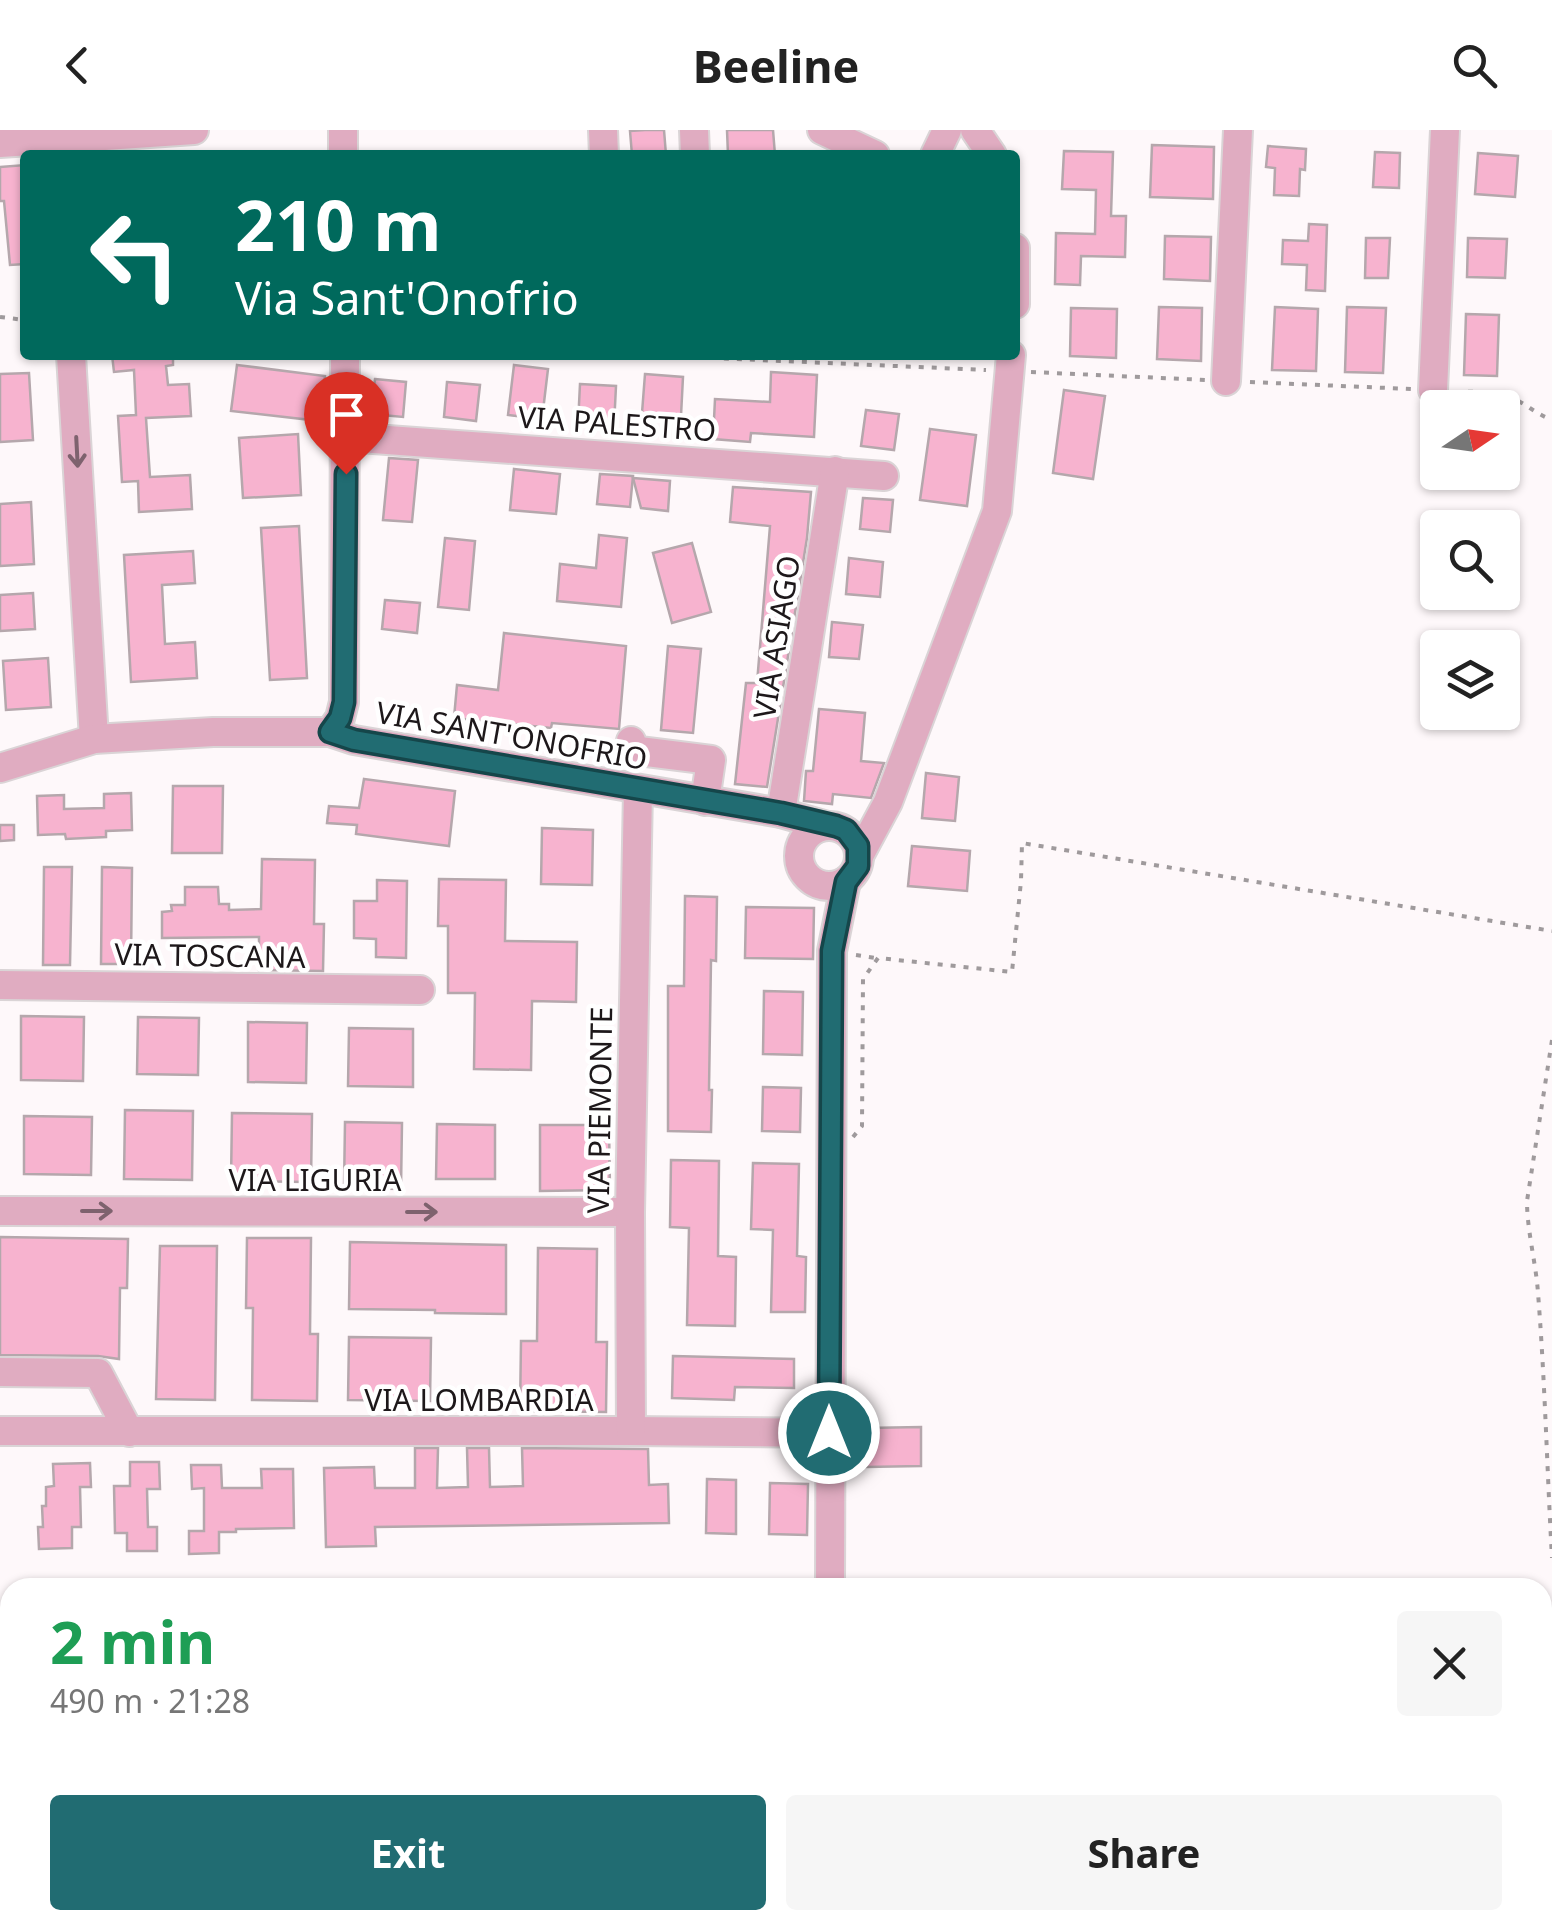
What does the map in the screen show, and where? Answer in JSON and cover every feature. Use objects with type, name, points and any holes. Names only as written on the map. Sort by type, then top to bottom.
[{"type":"street","points":[[0,143],[194,130]]},
{"type":"street","points":[[822,130],[864,150]]},
{"type":"street","points":[[1226,380],[1238,130]]},
{"type":"street","points":[[1434,390],[1445,130]]},
{"type":"street","points":[[71,360],[94,739]]},
{"type":"street","name":"VIA SANT'ONOFRIO","points":[[345,360],[344,702],[340,718],[330,732],[354,740],[781,813],[836,828]]},
{"type":"street","points":[[885,806],[836,828],[817,828],[802,842],[802,871],[817,884],[846,882],[853,875],[885,806],[997,511],[1005,366]]},
{"type":"street","name":"VIA PALESTRO","points":[[346,436],[884,476]]},
{"type":"street","name":"VIA ASIAGO","points":[[781,813],[835,471]]},
{"type":"street","points":[[0,768],[94,739],[213,732],[330,732]]},
{"type":"street","name":"VIA SANT'ONOFRIO","points":[[631,741],[631,750],[711,760],[705,801]]},
{"type":"street","name":"VIA PIEMONTE","points":[[630,1431],[638,790]]},
{"type":"street","points":[[781,813],[802,842]]},
{"type":"street","points":[[836,828],[858,846],[860,856]]},
{"type":"street","points":[[830,1578],[830,1163],[846,882]]},
{"type":"street","points":[[817,884],[844,953]]},
{"type":"street","name":"VIA TOSCANA","points":[[0,985],[420,990]]},
{"type":"street","name":"VIA LIGURIA","points":[[0,1211],[630,1212]]},
{"type":"street","points":[[0,1372],[98,1373],[129,1432]]},
{"type":"street","name":"VIA LOMBARDIA","points":[[0,1431],[829,1433]]},
{"type":"path","points":[[809,360],[1005,366],[1434,390]]},
{"type":"path","points":[[1520,402],[1552,420]]},
{"type":"path","points":[[844,953],[1012,972],[1022,843],[1552,930]]},
{"type":"path","points":[[830,1163],[862,1126],[862,979],[878,958]]},
{"type":"path","points":[[1552,1040],[1527,1201],[1538,1293],[1552,1558]]},
{"type":"building","points":[[664,130],[666,150],[632,150],[630,131]]},
{"type":"building","points":[[727,130],[773,130],[775,150],[728,150]]},
{"type":"building","points":[[1152,145],[1214,147],[1213,199],[1150,197]]},
{"type":"building","points":[[1268,146],[1306,149],[1299,196],[1274,195],[1275,168],[1266,167]]},
{"type":"building","points":[[1064,151],[1113,152],[1111,216],[1126,216],[1125,257],[1081,256],[1080,285],[1055,284],[1056,233],[1095,234],[1096,190],[1062,189]]},
{"type":"building","points":[[1375,152],[1400,153],[1399,188],[1373,187]]},
{"type":"building","points":[[1478,153],[1518,156],[1515,197],[1475,194]]},
{"type":"building","points":[[20,165],[20,264],[10,265],[4,201],[0,201],[0,167]]},
{"type":"building","points":[[1309,224],[1327,225],[1325,291],[1306,290],[1307,265],[1282,264],[1283,240],[1308,241]]},
{"type":"building","points":[[1165,236],[1211,237],[1210,281],[1164,279]]},
{"type":"building","points":[[1366,238],[1390,238],[1388,278],[1365,278]]},
{"type":"building","points":[[1468,238],[1507,239],[1505,278],[1467,277]]},
{"type":"building","points":[[1159,307],[1202,308],[1201,361],[1157,359]]},
{"type":"building","points":[[1275,307],[1318,309],[1316,371],[1272,370]]},
{"type":"building","points":[[1347,307],[1386,308],[1383,373],[1345,372]]},
{"type":"building","points":[[1071,308],[1117,309],[1116,358],[1070,356]]},
{"type":"building","points":[[1466,314],[1499,315],[1497,376],[1464,375]]},
{"type":"building","points":[[113,360],[173,360],[173,365],[166,366],[168,385],[189,384],[191,416],[146,418],[150,477],[190,475],[192,509],[139,512],[138,481],[122,482],[118,416],[136,415],[134,370],[114,372]]},
{"type":"building","points":[[237,365],[325,376],[320,421],[231,411]]},
{"type":"building","points":[[514,365],[548,369],[542,419],[508,415]]},
{"type":"building","points":[[771,372],[817,375],[814,437],[751,433],[750,442],[713,439],[715,399],[770,402]]},
{"type":"building","points":[[29,373],[33,440],[0,442],[0,374]]},
{"type":"building","points":[[645,374],[683,377],[681,416],[642,413]]},
{"type":"building","points":[[375,379],[406,382],[403,417],[371,414]]},
{"type":"building","points":[[447,382],[480,385],[476,421],[444,417]]},
{"type":"building","points":[[580,384],[616,386],[614,426],[578,424]]},
{"type":"building","points":[[1064,390],[1105,396],[1093,479],[1053,473]]},
{"type":"building","points":[[866,410],[899,414],[894,450],[861,446]]},
{"type":"building","points":[[930,429],[976,435],[967,506],[920,500]]},
{"type":"building","points":[[298,434],[301,495],[243,498],[239,438]]},
{"type":"building","points":[[389,458],[418,460],[412,522],[383,520]]},
{"type":"building","points":[[514,469],[560,474],[556,514],[510,510]]},
{"type":"building","points":[[600,474],[633,476],[630,507],[597,504]]},
{"type":"building","points":[[633,478],[670,481],[668,511],[641,508]]},
{"type":"building","points":[[733,487],[811,492],[767,787],[735,784],[746,683],[757,683],[770,526],[730,522]]},
{"type":"building","points":[[863,498],[893,500],[890,532],[860,529]]},
{"type":"building","points":[[31,502],[34,564],[0,566],[0,504]]},
{"type":"building","points":[[299,526],[307,678],[270,680],[261,528]]},
{"type":"building","points":[[599,535],[627,538],[621,607],[557,601],[560,564],[596,568]]},
{"type":"building","points":[[445,538],[475,541],[469,610],[438,607]]},
{"type":"building","points":[[692,543],[711,612],[672,623],[653,553]]},
{"type":"building","points":[[193,551],[195,583],[162,585],[165,644],[195,642],[197,678],[131,682],[124,555]]},
{"type":"building","points":[[849,558],[883,562],[880,597],[846,594]]},
{"type":"building","points":[[33,593],[35,629],[0,631],[0,595]]},
{"type":"building","points":[[385,600],[420,603],[417,633],[382,629]]},
{"type":"building","points":[[832,622],[863,625],[859,659],[829,657]]},
{"type":"building","points":[[504,633],[626,646],[619,729],[552,723],[551,728],[454,718],[457,685],[498,690]]},
{"type":"building","points":[[668,646],[701,649],[693,733],[661,730]]},
{"type":"building","points":[[48,658],[51,707],[6,710],[3,661]]},
{"type":"building","points":[[819,709],[865,713],[861,761],[884,763],[871,798],[833,794],[832,804],[804,801],[806,771],[813,771]]},
{"type":"building","points":[[926,773],[959,777],[955,821],[922,818]]},
{"type":"building","points":[[364,779],[455,791],[449,846],[356,834],[357,825],[327,823],[329,806],[359,808]]},
{"type":"building","points":[[173,786],[223,786],[222,853],[172,853]]},
{"type":"building","points":[[131,793],[132,830],[106,831],[106,837],[66,839],[65,834],[38,835],[37,796],[64,795],[64,809],[104,808],[104,794]]},
{"type":"building","points":[[0,825],[14,825],[14,840],[0,841]]},
{"type":"building","points":[[542,828],[593,830],[592,885],[541,884]]},
{"type":"building","points":[[912,846],[970,851],[967,891],[908,886]]},
{"type":"building","points":[[262,859],[315,860],[314,924],[324,924],[323,971],[259,970],[259,937],[162,938],[162,912],[172,911],[171,905],[185,905],[185,887],[218,887],[219,904],[229,904],[229,910],[261,909]]},
{"type":"building","points":[[44,867],[72,867],[70,965],[43,965]]},
{"type":"building","points":[[102,867],[132,868],[131,964],[101,964]]},
{"type":"building","points":[[439,879],[506,880],[505,941],[577,942],[576,1002],[532,1001],[531,1070],[474,1069],[475,993],[448,993],[448,926],[438,926]]},
{"type":"building","points":[[377,880],[407,881],[406,958],[376,957],[376,939],[354,938],[354,901],[377,901]]},
{"type":"building","points":[[685,896],[717,897],[716,961],[711,960],[711,1132],[668,1131],[668,986],[684,986]]},
{"type":"building","points":[[746,907],[814,908],[813,959],[745,958]]},
{"type":"building","points":[[764,991],[803,992],[802,1055],[763,1054]]},
{"type":"building","points":[[21,1016],[84,1017],[83,1081],[21,1080]]},
{"type":"building","points":[[138,1017],[199,1018],[198,1075],[137,1074]]},
{"type":"building","points":[[248,1022],[307,1023],[306,1083],[248,1082]]},
{"type":"building","points":[[349,1028],[413,1029],[413,1087],[348,1086]]},
{"type":"building","points":[[763,1087],[801,1088],[800,1132],[762,1131]]},
{"type":"building","points":[[125,1110],[193,1111],[192,1180],[124,1179]]},
{"type":"building","points":[[232,1113],[312,1114],[311,1182],[231,1181]]},
{"type":"building","points":[[24,1116],[92,1117],[91,1175],[24,1174]]},
{"type":"building","points":[[345,1122],[402,1123],[401,1189],[344,1188]]},
{"type":"building","points":[[437,1124],[495,1125],[495,1179],[436,1179]]},
{"type":"building","points":[[540,1125],[609,1125],[610,1190],[540,1191]]},
{"type":"building","points":[[671,1160],[719,1161],[718,1256],[736,1257],[735,1326],[687,1325],[689,1228],[670,1227]]},
{"type":"building","points":[[753,1163],[799,1164],[797,1256],[806,1257],[805,1312],[771,1312],[773,1230],[751,1229]]},
{"type":"building","points":[[0,1237],[128,1239],[127,1288],[120,1288],[119,1359],[0,1355]]},
{"type":"building","points":[[247,1238],[311,1238],[310,1334],[318,1334],[317,1401],[252,1400],[253,1308],[246,1308]]},
{"type":"building","points":[[350,1242],[506,1245],[506,1314],[349,1309]]},
{"type":"building","points":[[160,1246],[217,1246],[215,1400],[156,1399]]},
{"type":"building","points":[[538,1248],[597,1249],[596,1342],[607,1342],[606,1412],[520,1411],[521,1341],[537,1341]]},
{"type":"building","points":[[349,1337],[431,1338],[430,1401],[348,1400]]},
{"type":"building","points":[[673,1356],[794,1359],[794,1388],[735,1387],[734,1400],[672,1398]]},
{"type":"building","points":[[921,1427],[921,1466],[866,1467],[866,1428]]},
{"type":"building","points":[[415,1448],[438,1448],[437,1488],[468,1487],[467,1448],[489,1448],[490,1487],[523,1486],[522,1448],[648,1449],[649,1485],[668,1484],[669,1523],[375,1527],[376,1546],[326,1547],[324,1468],[374,1467],[375,1488],[415,1488]]},
{"type":"building","points":[[130,1462],[159,1462],[160,1489],[147,1489],[148,1527],[157,1527],[157,1551],[127,1551],[127,1533],[115,1533],[114,1486],[130,1486]]},
{"type":"building","points":[[90,1463],[91,1487],[80,1487],[81,1527],[72,1527],[72,1548],[39,1549],[38,1527],[43,1527],[46,1487],[54,1486],[53,1464]]},
{"type":"building","points":[[191,1465],[221,1465],[222,1488],[262,1488],[261,1469],[293,1469],[294,1528],[219,1532],[219,1553],[189,1554],[189,1531],[204,1531],[204,1488],[192,1489]]},
{"type":"building","points":[[707,1479],[736,1480],[736,1534],[706,1533]]},
{"type":"building","points":[[770,1483],[808,1484],[807,1535],[769,1534]]},
{"type":"route","points":[[346,474],[344,702],[340,718],[330,732],[354,740],[781,813],[846,830],[858,846],[858,866],[846,882],[832,951],[829,1433]]}]
